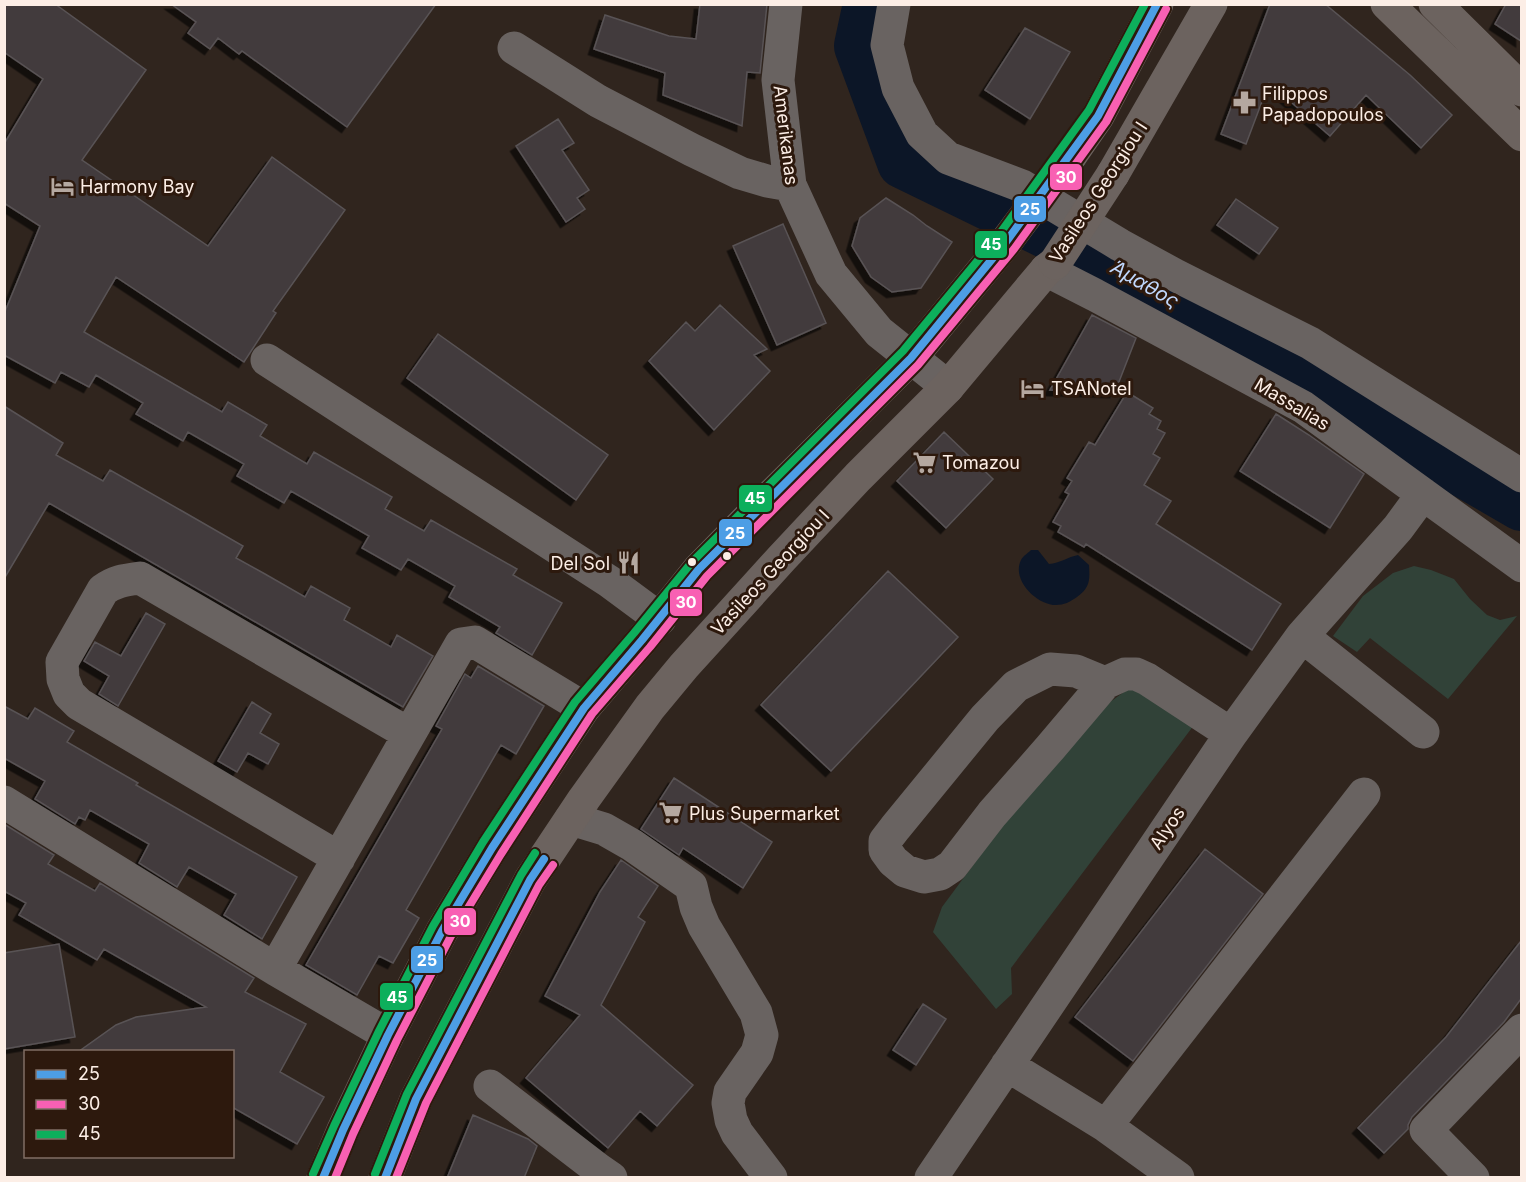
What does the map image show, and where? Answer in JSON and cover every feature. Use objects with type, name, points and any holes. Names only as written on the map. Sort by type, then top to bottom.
[{"type":"main road","points":[[323,1178],[388,1035],[442,931],[492,848],[584,708],[660,619],[699,569],[911,358],[1006,242],[1098,117],[1157,4]]},
{"type":"main road","name":"Vasileos Georgiou I","points":[[385,1178],[416,1099],[530,880],[571,819],[650,707],[684,666],[858,477],[948,387],[1051,266],[1113,174],[1211,4]]},
{"type":"main road","points":[[1387,4],[1521,135]]},
{"type":"main road","points":[[1438,6],[1521,90]]},
{"type":"street","name":"Amerikanas","points":[[786,4],[778,80],[790,185],[831,274],[879,332],[948,387]]},
{"type":"street","points":[[894,4],[887,45],[898,88],[922,134],[948,158],[1022,186],[1175,275],[1310,343],[1521,476]]},
{"type":"street","points":[[514,48],[598,101],[692,150],[740,173],[790,185]]},
{"type":"street","name":"Massalias","points":[[1051,266],[1095,295],[1303,407],[1521,566]]},
{"type":"street","points":[[267,360],[600,576],[660,619]]},
{"type":"street","name":"Alyos","points":[[931,1178],[1231,734],[1302,636],[1398,528],[1422,494]]},
{"type":"street","points":[[339,858],[79,705],[69,694],[63,679],[62,662],[103,590],[112,584],[140,578],[409,734]]},
{"type":"street","points":[[1302,636],[1423,732]]},
{"type":"street","points":[[275,969],[461,644],[475,642],[584,708]]},
{"type":"street","points":[[1105,683],[1077,671],[1050,669],[1016,686],[984,718],[894,828],[885,841],[885,850],[892,861],[905,870],[924,877],[940,874],[952,866],[992,814],[1105,683],[1125,674],[1136,674],[1147,680],[1231,734]]},
{"type":"street","points":[[1106,1126],[1364,794]]},
{"type":"street","points":[[4,802],[275,969],[388,1035]]},
{"type":"street","points":[[571,819],[614,834],[691,886],[704,926],[756,1013],[762,1035],[757,1053],[730,1092],[728,1103],[731,1120],[737,1133],[771,1178]]},
{"type":"street","points":[[1473,1178],[1426,1130],[1521,1030]]},
{"type":"street","points":[[1007,1065],[1106,1126],[1178,1178]]},
{"type":"street","points":[[490,1086],[611,1178]]},
{"type":"green space","points":[[1414,566],[1454,579],[1487,615],[1500,620],[1517,616],[1448,699],[1370,638],[1357,652],[1333,636],[1363,596],[1393,573]]},
{"type":"green space","points":[[1128,689],[1148,694],[1194,725],[1011,968],[1012,994],[996,1009],[933,932],[942,907],[1005,822],[1106,705]]},
{"type":"water","points":[[1031,550],[1038,550],[1049,564],[1078,555],[1089,565],[1087,587],[1081,594],[1064,604],[1049,604],[1041,601],[1028,590],[1020,575],[1019,568],[1022,559]]},
{"type":"building","points":[[4,4],[55,4],[146,70],[82,160],[208,246],[272,157],[345,210],[273,311],[276,313],[244,362],[116,277],[84,332],[222,412],[228,402],[267,425],[260,436],[307,464],[314,452],[392,497],[385,509],[424,531],[431,520],[517,569],[513,575],[562,603],[532,655],[496,633],[500,627],[449,597],[455,586],[408,559],[401,570],[362,548],[369,536],[291,491],[284,503],[237,476],[244,464],[188,432],[183,441],[136,414],[143,403],[96,375],[89,387],[61,372],[55,383],[4,355],[4,314],[40,226],[4,203],[4,144],[43,79],[4,52]]},
{"type":"building","points":[[171,4],[436,4],[347,127],[242,51],[239,54],[218,38],[210,49],[188,33],[196,22]]},
{"type":"building","points":[[700,4],[767,4],[760,73],[747,72],[742,126],[663,95],[665,73],[594,49],[605,15],[669,36],[696,39]]},
{"type":"building","points":[[1270,4],[1325,4],[1410,75],[1452,115],[1421,148],[1366,95],[1330,136],[1269,83],[1246,144],[1221,134]]},
{"type":"building","points":[[1506,4],[1521,4],[1521,41],[1495,24]]},
{"type":"building","points":[[1025,28],[1070,52],[1030,119],[985,90]]},
{"type":"building","points":[[558,119],[574,143],[562,150],[589,190],[577,198],[585,209],[566,222],[516,146]]},
{"type":"building","points":[[886,198],[952,242],[921,288],[892,292],[871,277],[852,246],[860,218]]},
{"type":"building","points":[[1236,199],[1278,228],[1259,254],[1217,225]]},
{"type":"building","points":[[783,224],[826,323],[777,345],[733,246]]},
{"type":"building","points":[[720,305],[767,349],[754,355],[770,371],[714,430],[649,361],[686,322],[695,331]]},
{"type":"building","points":[[1092,315],[1136,338],[1115,392],[1050,390]]},
{"type":"building","points":[[438,334],[608,455],[576,500],[407,378]]},
{"type":"building","points":[[1127,392],[1153,408],[1149,414],[1161,421],[1157,429],[1165,433],[1153,454],[1160,458],[1144,485],[1171,501],[1156,524],[1281,604],[1252,650],[1086,544],[1084,547],[1058,532],[1061,526],[1053,522],[1069,494],[1065,492],[1072,481],[1067,478],[1089,442],[1095,445]]},
{"type":"building","points":[[4,406],[63,443],[56,455],[103,481],[110,470],[243,546],[236,558],[305,597],[311,586],[350,608],[344,620],[391,647],[397,635],[433,656],[403,707],[49,503],[4,579]]},
{"type":"building","points":[[1276,414],[1364,474],[1330,528],[1240,471]]},
{"type":"building","points":[[944,432],[993,479],[946,528],[897,481]]},
{"type":"building","points":[[888,571],[958,637],[831,771],[761,705]]},
{"type":"building","points":[[146,613],[165,624],[118,706],[99,694],[109,676],[84,661],[95,642],[121,656]]},
{"type":"building","points":[[478,666],[544,706],[516,754],[501,745],[406,910],[419,918],[393,963],[379,956],[357,995],[306,965],[442,729],[436,726],[465,674],[471,678]]},
{"type":"building","points":[[252,702],[271,714],[260,733],[279,744],[268,764],[248,753],[237,772],[218,761]]},
{"type":"building","points":[[4,706],[28,719],[35,708],[74,731],[67,742],[138,783],[136,785],[297,877],[262,939],[224,915],[236,894],[189,867],[177,887],[139,863],[149,844],[90,810],[85,820],[79,817],[75,824],[35,799],[45,781],[4,758]]},
{"type":"building","points":[[674,778],[772,842],[743,888],[683,848],[679,855],[641,829]]},
{"type":"building","points":[[4,824],[54,855],[48,864],[95,891],[100,883],[254,978],[245,992],[306,1024],[280,1072],[324,1097],[297,1144],[234,1108],[234,1050],[81,1050],[116,1025],[136,1017],[206,1007],[104,949],[97,960],[19,915],[26,903],[4,891]]},
{"type":"building","points":[[1205,849],[1263,894],[1133,1061],[1075,1017]]},
{"type":"building","points":[[621,860],[658,886],[638,917],[645,922],[601,1005],[693,1085],[657,1126],[640,1111],[608,1148],[526,1078],[580,1015],[545,996],[600,892]]},
{"type":"building","points":[[1521,941],[1521,999],[1504,1022],[1412,1117],[1408,1129],[1384,1153],[1358,1128],[1446,1037]]},
{"type":"building","points":[[59,944],[75,1037],[4,1049],[4,953]]},
{"type":"building","points":[[923,1004],[946,1019],[916,1065],[893,1050]]},
{"type":"building","points":[[473,1115],[528,1139],[537,1146],[524,1178],[447,1178]]},
{"type":"waterway","name":"Άμαθος","points":[[870,4],[861,46],[904,162],[1097,256],[1522,504]]},
{"type":"transit line","name":"45","points":[[313,1174],[379,1031],[433,926],[483,842],[575,702],[692,562],[903,351],[998,236],[1089,110],[1145,4]]},
{"type":"transit line","name":"25","points":[[323,1178],[388,1035],[442,931],[492,848],[584,708],[699,569],[911,358],[1006,242],[1098,116],[1157,4]]},
{"type":"transit line","name":"30","points":[[335,1178],[397,1040],[451,936],[592,714],[707,576],[918,365],[1014,249],[1106,122],[1166,9]]},
{"type":"transit line","name":"45","points":[[375,1174],[407,1094],[521,875],[535,853]]},
{"type":"transit line","name":"25","points":[[385,1178],[416,1099],[530,880],[544,859]]},
{"type":"transit line","name":"30","points":[[396,1178],[426,1103],[539,885],[553,865]]},
{"type":"place","name":"Filippos Papadopoulos","points":[[1244,103]]},
{"type":"place","name":"Harmony Bay","points":[[62,186]]},
{"type":"place","name":"TSANotel","points":[[1033,388]]},
{"type":"place","name":"Tomazou","points":[[924,462]]},
{"type":"place","name":"Del Sol","points":[[628,563]]},
{"type":"place","name":"Plus Supermarket","points":[[671,813]]}]
